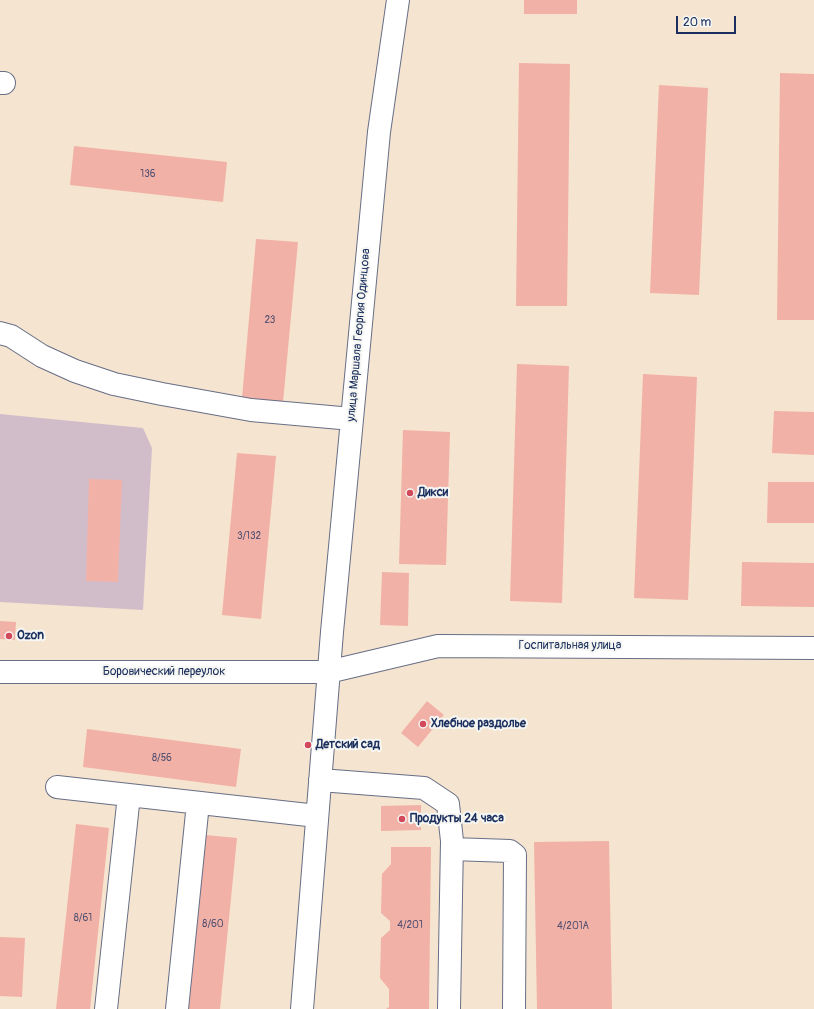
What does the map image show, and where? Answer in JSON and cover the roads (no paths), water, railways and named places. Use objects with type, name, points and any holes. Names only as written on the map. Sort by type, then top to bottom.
[{"type":"street","name":"улица Маршала Георгия Одинцова","points":[[302,1009],[328,672],[379,132],[398,0]]},
{"type":"street","points":[[0,334],[11,336],[42,356],[75,371],[114,384],[251,410],[352,420]]},
{"type":"street","name":"Госпитальная улица","points":[[328,672],[438,646],[814,648]]},
{"type":"street","name":"Боровический переулок","points":[[0,672],[328,672]]},
{"type":"street","points":[[320,780],[424,788],[448,804],[452,849],[449,1009]]},
{"type":"street","points":[[57,787],[317,816]]},
{"type":"street","points":[[106,1009],[130,795]]},
{"type":"street","points":[[177,1009],[198,803]]},
{"type":"street","points":[[452,849],[510,851],[515,855],[514,1009]]},
{"type":"place","name":"Дикси","points":[[410,493]]},
{"type":"place","name":"Ozon","points":[[9,636]]},
{"type":"place","name":"Хлебное раздолье","points":[[423,724]]},
{"type":"place","name":"Детский сад","points":[[308,745]]},
{"type":"place","name":"Продукты 24 часа","points":[[402,819]]}]
